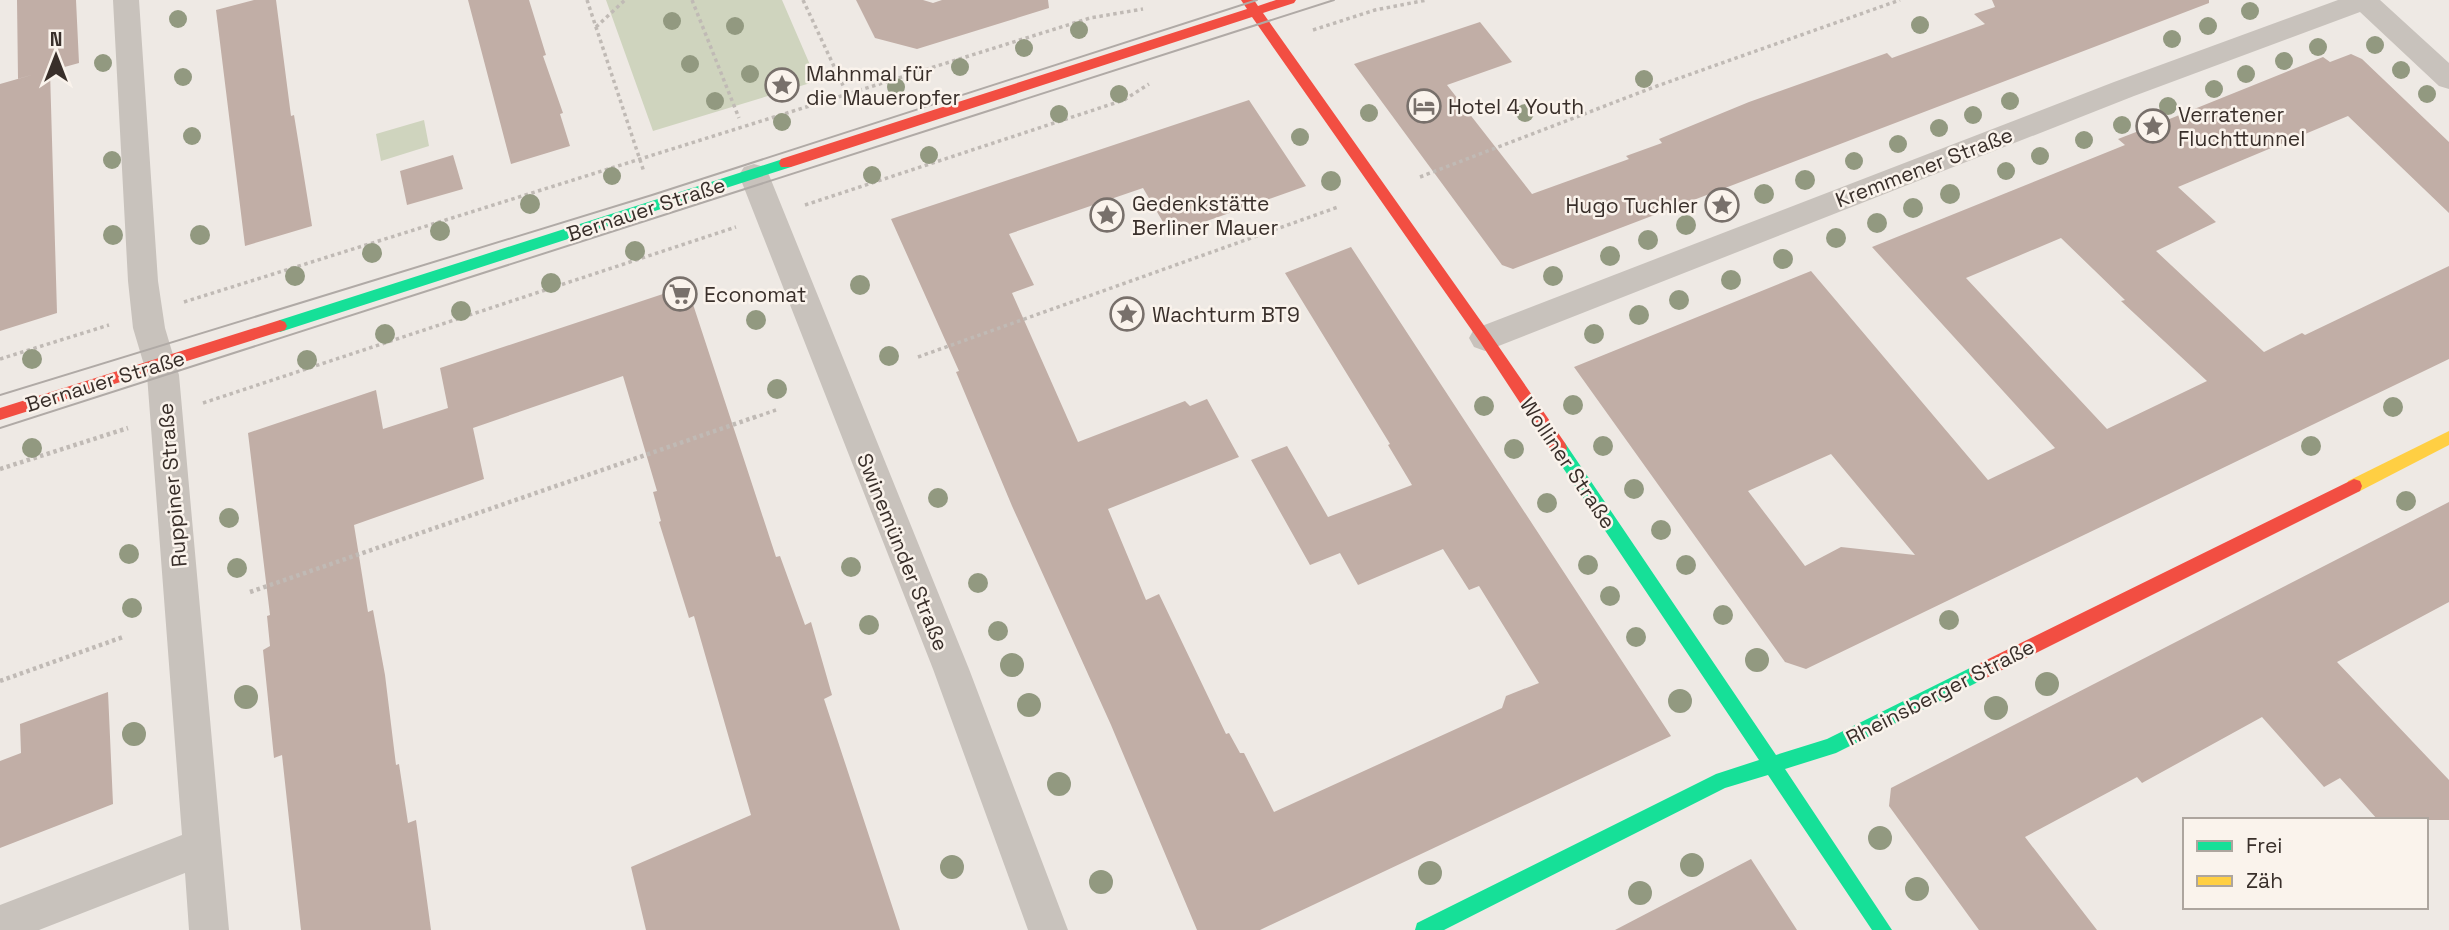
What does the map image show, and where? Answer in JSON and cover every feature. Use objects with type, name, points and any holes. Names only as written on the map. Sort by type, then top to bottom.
[{"type":"street","name":"Ruppiner Straße","points":[[126,0],[143,281],[149,328],[160,364],[209,930]]},
{"type":"street","name":"Bernauer Straße","points":[[0,414],[754,175],[1251,6],[1290,0]]},
{"type":"street","points":[[2364,0],[2449,79]]},
{"type":"street","name":"Kremmener Straße","points":[[1485,338],[2124,89],[2364,0]]},
{"type":"street","name":"Wolliner Straße","points":[[1251,6],[1485,338],[1883,930]]},
{"type":"street","name":"Swinemünder Straße","points":[[754,175],[951,669],[1048,930]]},
{"type":"street","name":"Rheinsberger Straße","points":[[1424,930],[1722,780],[1830,747],[2449,438]]},
{"type":"street","points":[[0,925],[202,847]]},
{"type":"path","points":[[586,0],[656,206]]},
{"type":"path","points":[[596,27],[625,0]]},
{"type":"path","points":[[692,0],[739,118]]},
{"type":"path","points":[[803,0],[867,138]]},
{"type":"path","points":[[1343,20],[1375,10],[1427,0]]},
{"type":"path","points":[[1420,177],[1657,86],[1900,0]]},
{"type":"path","points":[[183,302],[1090,18],[1145,9]]},
{"type":"path","points":[[794,208],[1124,100],[1152,82]]},
{"type":"path","points":[[918,357],[1338,207]]},
{"type":"path","points":[[213,400],[739,226]]},
{"type":"path","points":[[0,359],[120,322]]},
{"type":"path","points":[[250,592],[776,410]]},
{"type":"path","points":[[0,469],[130,427]]},
{"type":"path","points":[[0,681],[123,637]]},
{"type":"green space","points":[[606,0],[782,0],[817,81],[653,131]]},
{"type":"green space","points":[[424,120],[429,146],[381,161],[376,134]]},
{"type":"building","points":[[17,0],[76,0],[79,63],[50,71],[57,313],[0,331],[0,84],[18,79]]},
{"type":"building","points":[[254,0],[276,0],[291,116],[294,115],[312,226],[245,246],[216,10]]},
{"type":"building","points":[[468,0],[529,0],[546,55],[543,56],[563,113],[560,114],[570,146],[511,164]]},
{"type":"building","points":[[856,0],[923,0],[933,3],[942,0],[1048,0],[1049,8],[917,49],[875,38]]},
{"type":"building","points":[[1992,0],[2209,0],[2209,3],[1513,269],[1502,265],[1354,64],[1480,22],[1512,62],[1447,85],[1532,194],[1629,159],[1626,156],[1662,143],[1659,139],[1749,102],[1887,53],[1892,58],[1985,24],[1974,14],[1995,7]]},
{"type":"building","points":[[2351,54],[2362,59],[2449,142],[2449,213],[2348,116],[2178,187],[2216,222],[2156,251],[2264,352],[2449,266],[2449,359],[1806,669],[1785,662],[1574,367],[1811,271],[1988,480],[2055,448],[1872,247],[2125,145],[2118,139],[2323,57],[2330,62]],"holes":[[[2061,238],[2125,300],[2121,301],[2207,381],[2107,429],[1966,278]],[[1831,454],[1915,555],[1841,547],[1805,566],[1748,491]]]},
{"type":"building","points":[[1249,100],[1306,186],[1170,234],[1143,188],[1009,234],[1034,285],[1012,293],[1078,442],[1185,401],[1190,406],[1207,399],[1239,457],[1108,509],[1146,600],[1159,594],[1226,734],[1229,733],[1240,753],[1244,753],[1274,812],[1502,708],[1506,696],[1539,683],[1479,586],[1469,590],[1443,549],[1358,585],[1340,553],[1310,565],[1251,460],[1287,446],[1328,517],[1412,485],[1388,445],[1390,444],[1285,273],[1351,247],[1671,736],[1260,930],[1197,930],[1111,725],[1012,506],[956,372],[959,371],[891,219]]},
{"type":"building","points":[[453,155],[463,189],[407,205],[400,171]]},
{"type":"building","points":[[687,286],[776,557],[780,556],[805,625],[811,622],[832,695],[824,699],[900,930],[646,930],[631,867],[751,815],[694,616],[689,618],[659,522],[661,521],[653,492],[657,491],[623,376],[473,428],[484,479],[354,525],[368,612],[373,610],[385,675],[396,765],[399,764],[408,823],[416,820],[431,930],[301,930],[282,755],[274,758],[263,650],[270,646],[267,616],[270,615],[248,433],[376,390],[383,429],[448,408],[440,368]]},
{"type":"building","points":[[2449,502],[2449,602],[2337,662],[2449,780],[2449,820],[2376,818],[2340,778],[2324,787],[2262,717],[2142,783],[2137,777],[2025,837],[2097,930],[1979,930],[1889,806],[1891,788]]},
{"type":"building","points":[[108,692],[113,804],[0,848],[0,761],[21,753],[20,724]]},
{"type":"building","points":[[1751,859],[1797,930],[1615,930]]},
{"type":"tram line","points":[[0,395],[652,195],[1257,0]]},
{"type":"tram line","points":[[0,428],[1334,0]]},
{"type":"traffic: fast","points":[[280,326],[786,163]]},
{"type":"traffic: fast","points":[[1559,448],[1883,930]]},
{"type":"traffic: fast","points":[[1424,930],[1722,780],[1830,747],[1978,673]]},
{"type":"traffic: slow","points":[[2354,486],[2449,438]]},
{"type":"traffic: jam","points":[[1247,0],[1485,338],[1559,448]]},
{"type":"traffic: jam","points":[[786,163],[1290,0]]},
{"type":"traffic: jam","points":[[0,414],[280,326]]},
{"type":"traffic: jam","points":[[1978,673],[2354,486]]},
{"type":"place","name":"Mahnmal für die Maueropfer","points":[[782,85]]},
{"type":"place","name":"Hotel 4 Youth","points":[[1424,106]]},
{"type":"place","name":"Verratener Fluchttunnel","points":[[2153,126]]},
{"type":"place","name":"Hugo Tuchler","points":[[1722,205]]},
{"type":"place","name":"Gedenkstätte Berliner Mauer","points":[[1107,215]]},
{"type":"place","name":"Economat","points":[[680,294]]},
{"type":"place","name":"Wachturm BT9","points":[[1127,314]]}]
